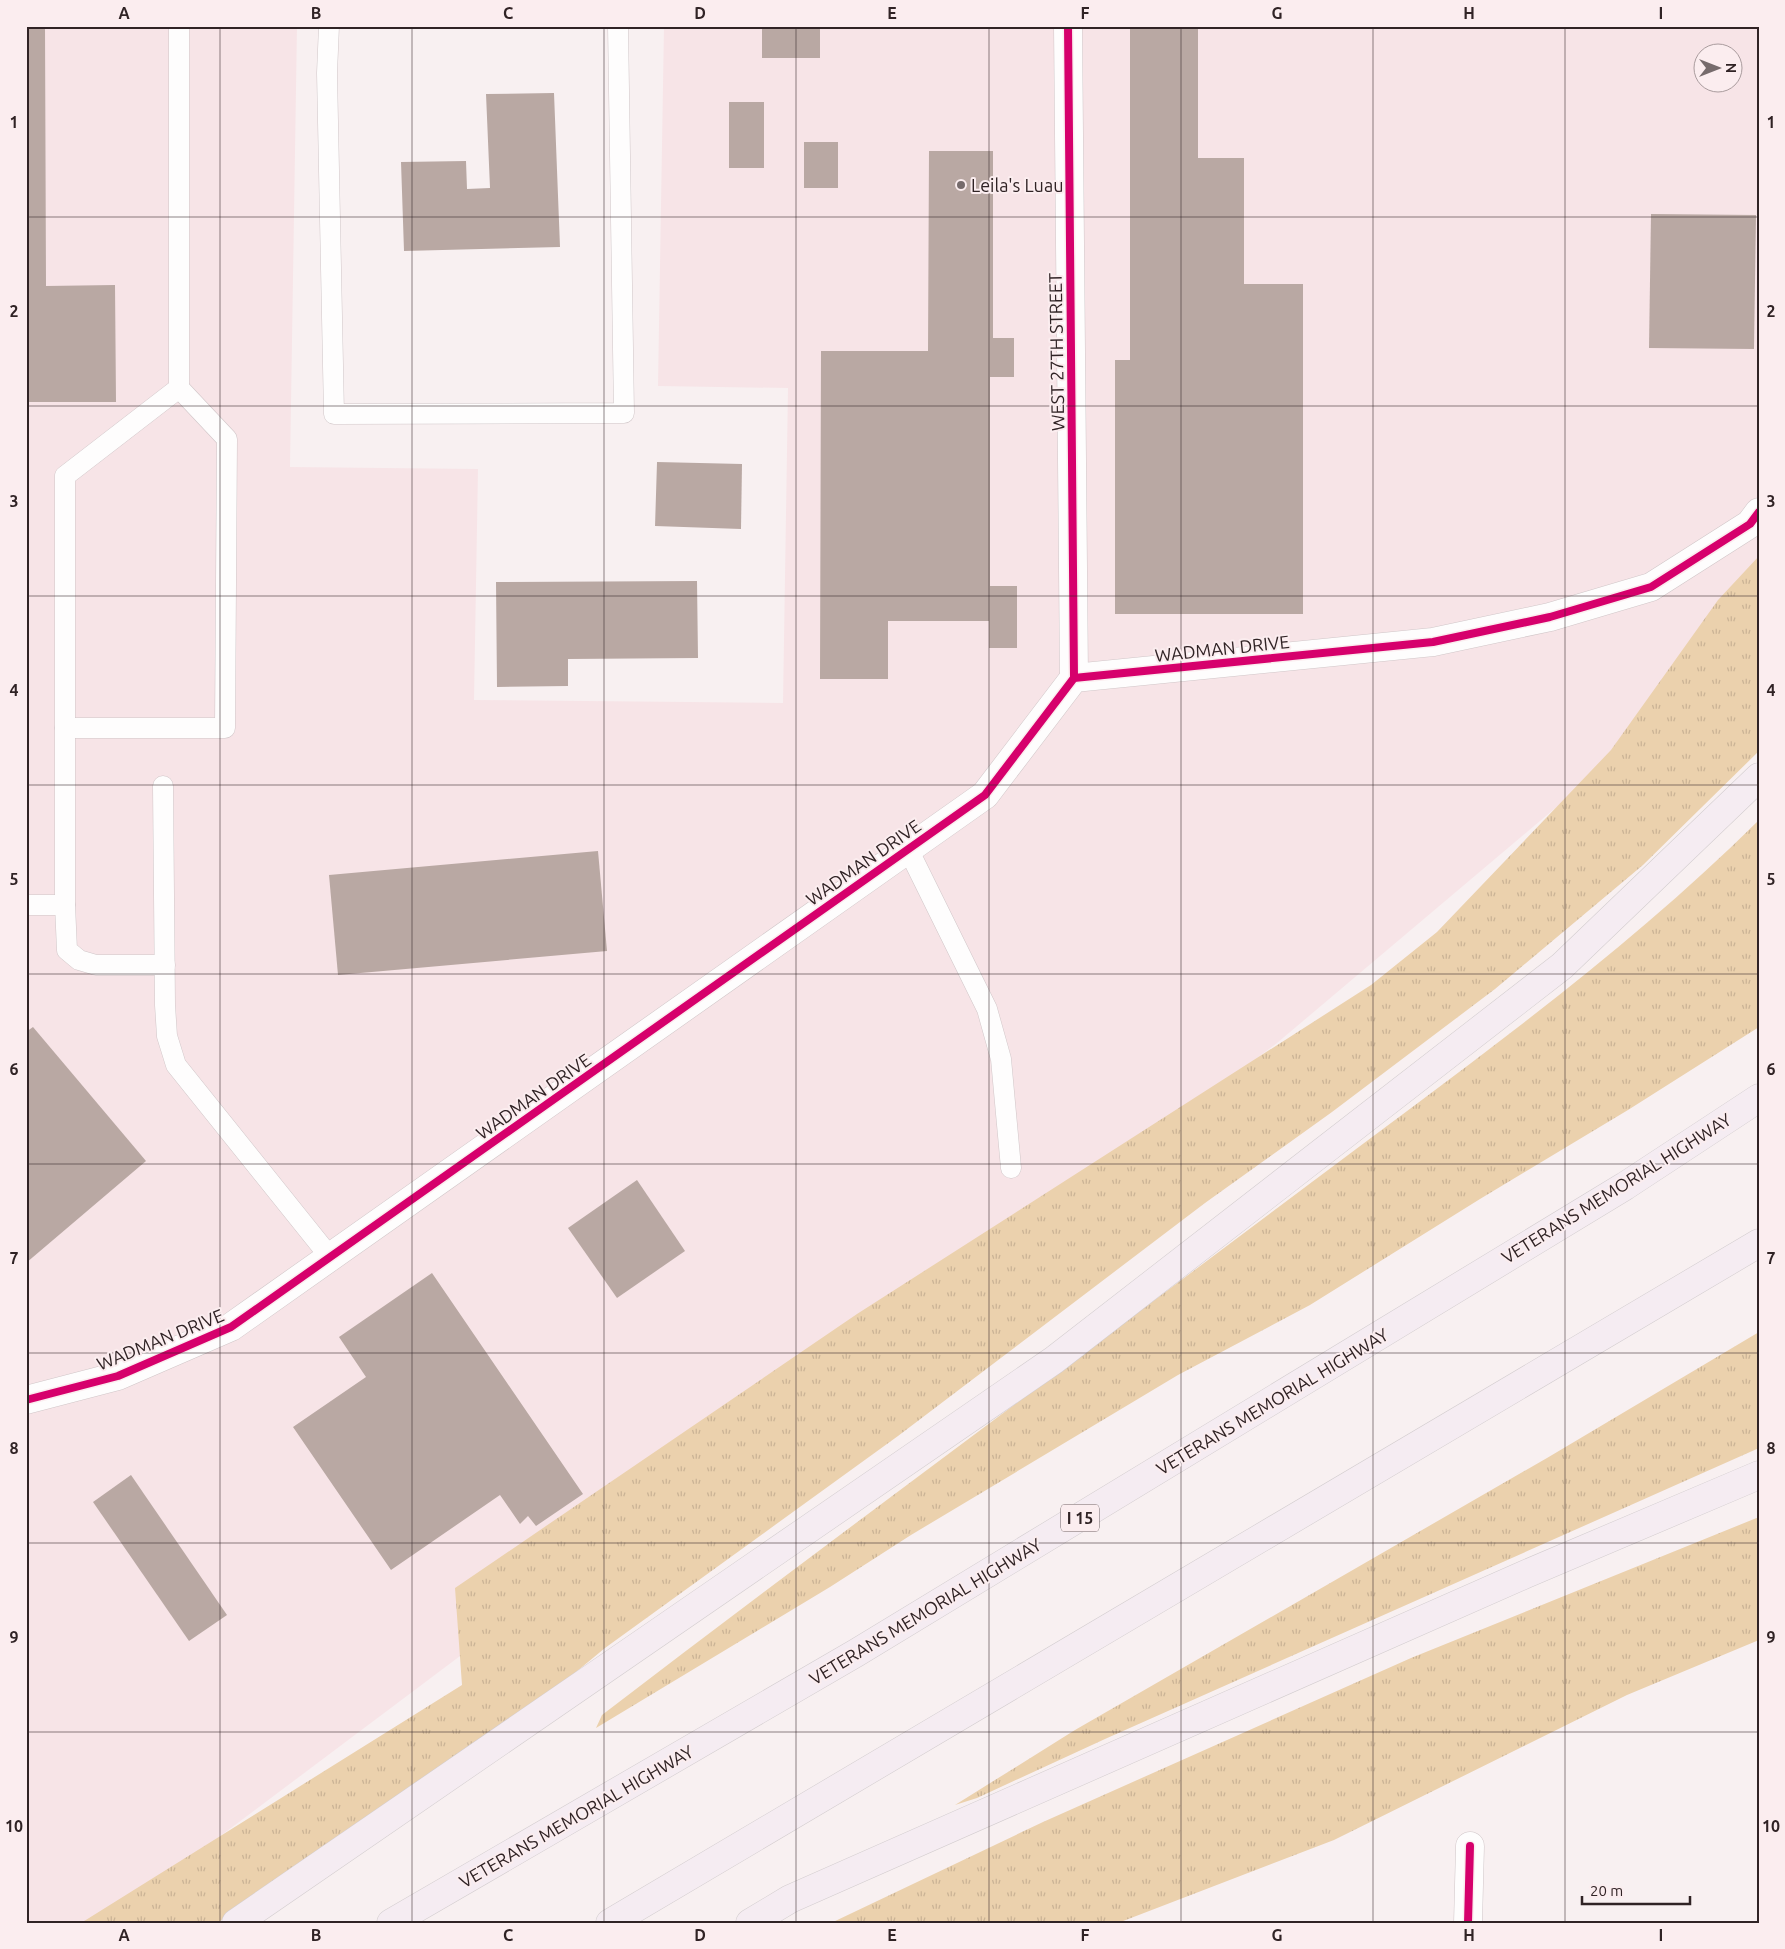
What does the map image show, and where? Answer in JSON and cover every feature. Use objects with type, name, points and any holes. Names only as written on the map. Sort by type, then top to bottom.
[{"type":"highway","points":[[236,1923],[1054,1360],[1562,966],[1759,777]]},
{"type":"highway","name":"VETERANS MEMORIAL HIGHWAY","points":[[391,1923],[856,1654],[1625,1186],[1759,1098]]},
{"type":"highway","points":[[610,1923],[1759,1243]]},
{"type":"highway","points":[[750,1923],[799,1895],[1526,1574],[1759,1475]]},
{"type":"street","name":"WEST 27TH STREET","points":[[1068,26],[1074,678]]},
{"type":"street","name":"WADMAN DRIVE","points":[[26,1400],[118,1376],[231,1327],[985,794],[1074,678],[1432,642],[1550,617],[1651,587],[1750,524],[1759,512]]},
{"type":"street","points":[[1468,1923],[1470,1846]]},
{"type":"lane","points":[[65,728],[225,728],[227,439],[179,388],[179,26]]},
{"type":"lane","points":[[329,26],[327,73],[334,414],[624,413],[618,26]]},
{"type":"lane","points":[[165,965],[96,965],[79,960],[67,950],[65,905],[65,476],[179,388]]},
{"type":"lane","points":[[163,786],[167,1036],[176,1065],[330,1257]]},
{"type":"lane","points":[[908,849],[988,1009],[1001,1059],[1011,1168]]},
{"type":"lane","points":[[26,905],[65,905]]},
{"type":"shaded area","points":[[26,26],[297,26],[290,467],[478,469],[474,700],[783,703],[788,388],[658,386],[664,26],[1759,26],[1759,636],[1277,1043],[175,1870],[92,1923],[26,1923]]},
{"type":"green space","points":[[1759,556],[1759,751],[1643,865],[1495,989],[1332,1112],[1205,1203],[898,1436],[605,1648],[506,1730],[368,1825],[217,1923],[81,1923],[462,1685],[455,1588],[857,1314],[1371,985],[1437,932],[1611,750],[1718,600]]},
{"type":"green space","points":[[1759,820],[1759,1027],[1628,1110],[1310,1305],[1178,1375],[911,1535],[830,1587],[596,1728],[602,1715],[690,1648],[1540,1010],[1652,919]]},
{"type":"green space","points":[[1759,1332],[1759,1448],[1105,1739],[977,1798],[955,1805],[1075,1730],[1547,1458]]},
{"type":"green space","points":[[1759,1517],[1759,1640],[1627,1695],[1334,1840],[1118,1923],[831,1923],[1043,1822],[1411,1658]]},
{"type":"building","points":[[26,26],[45,26],[46,286],[115,285],[116,402],[26,402]]},
{"type":"building","points":[[762,26],[820,26],[820,58],[762,58]]},
{"type":"building","points":[[1130,26],[1198,26],[1198,158],[1244,158],[1244,284],[1303,284],[1303,614],[1115,614],[1115,360],[1130,360]]},
{"type":"building","points":[[554,93],[560,247],[404,251],[401,162],[466,161],[467,189],[490,188],[486,94]]},
{"type":"building","points":[[729,102],[764,102],[764,168],[729,168]]},
{"type":"building","points":[[804,142],[838,142],[838,188],[804,188]]},
{"type":"building","points":[[929,151],[993,151],[993,338],[1014,338],[1014,377],[990,377],[990,586],[1017,586],[1017,648],[989,648],[989,621],[888,621],[888,679],[820,679],[821,351],[928,351]]},
{"type":"building","points":[[1651,214],[1756,215],[1754,349],[1649,348]]},
{"type":"building","points":[[657,462],[742,464],[741,529],[655,526]]},
{"type":"building","points":[[697,581],[698,658],[568,659],[568,686],[497,687],[496,582]]},
{"type":"building","points":[[598,851],[607,951],[338,975],[329,875]]},
{"type":"building","points":[[33,1027],[146,1161],[26,1263],[26,1032]]},
{"type":"building","points":[[637,1180],[685,1251],[617,1298],[568,1228]]},
{"type":"building","points":[[432,1273],[583,1494],[536,1526],[528,1516],[520,1524],[500,1495],[391,1570],[293,1427],[366,1377],[339,1337]]},
{"type":"building","points":[[131,1475],[227,1615],[189,1641],[93,1502]]},
{"type":"cycle path","points":[[1068,26],[1074,678]]},
{"type":"cycle path","points":[[26,1400],[118,1376],[231,1327],[985,795],[1074,678],[1433,642],[1550,617],[1651,587],[1750,524],[1759,512]]},
{"type":"cycle path","points":[[1468,1923],[1470,1846]]},
{"type":"place","name":"Leila's Luau","points":[[961,185]]}]
